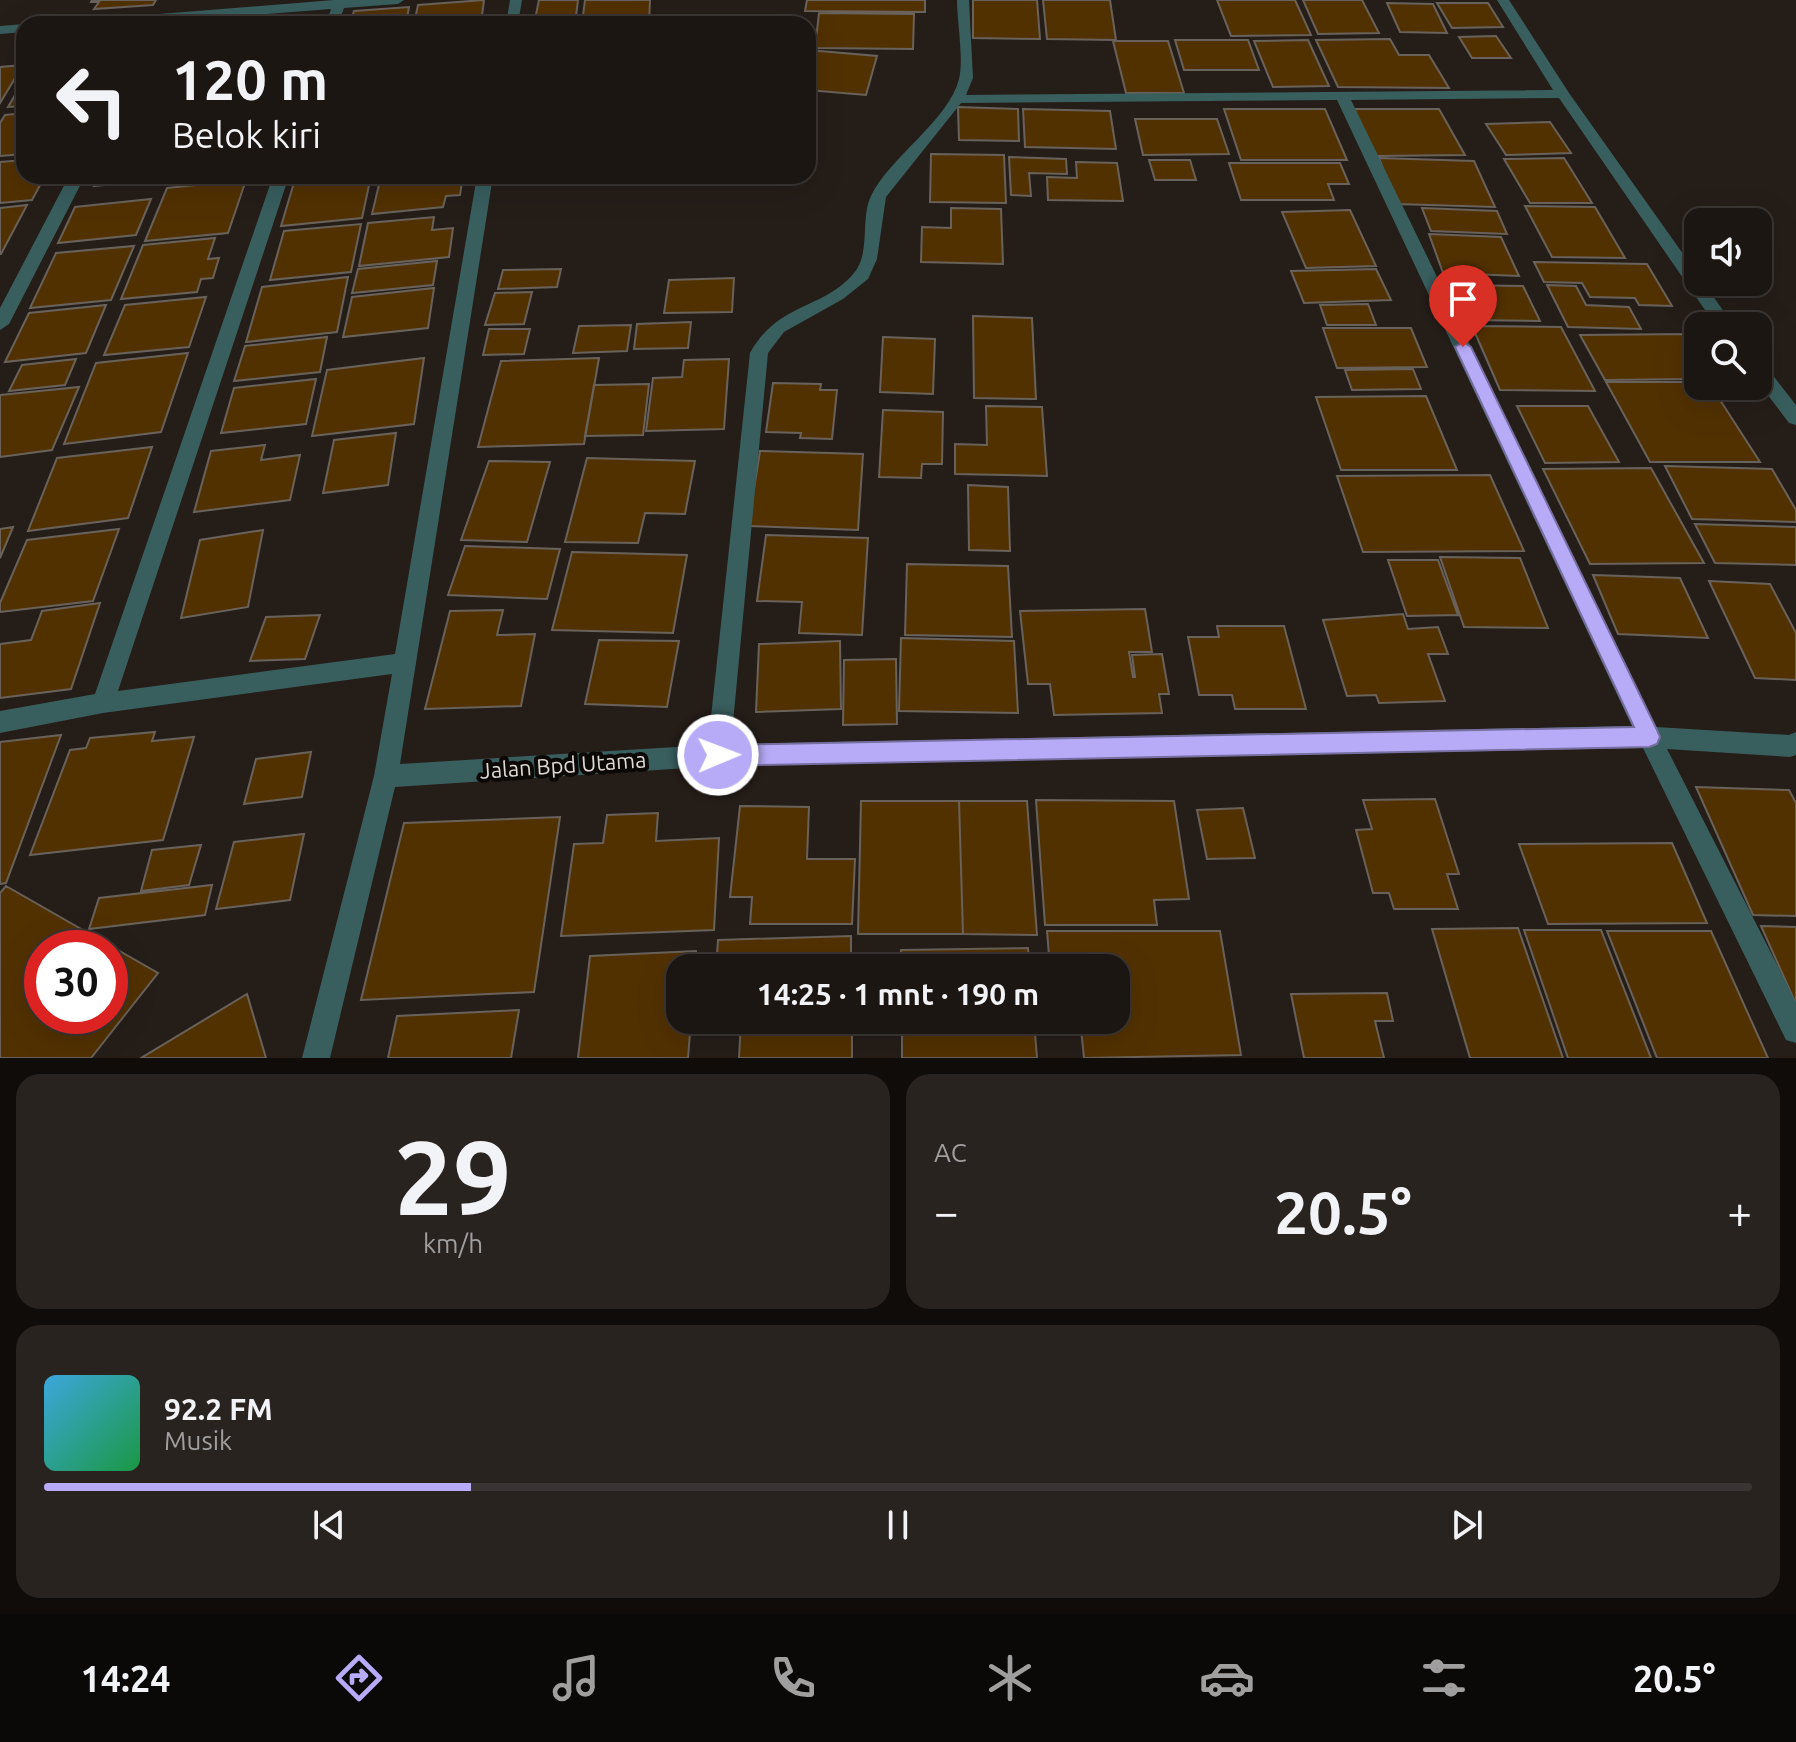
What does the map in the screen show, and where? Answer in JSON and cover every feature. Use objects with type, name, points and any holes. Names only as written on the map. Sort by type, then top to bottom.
[{"type":"street","points":[[206,16],[340,2],[398,0]]},
{"type":"street","points":[[718,755],[762,344],[788,323],[861,277],[866,267],[873,212],[879,196],[957,99],[966,78],[963,0]]},
{"type":"street","points":[[1503,0],[1563,94],[1715,312]]},
{"type":"street","points":[[957,99],[1563,94]]},
{"type":"street","points":[[1343,97],[1649,737],[1796,1030]]},
{"type":"street","points":[[0,324],[73,184]]},
{"type":"street","points":[[103,703],[278,184]]},
{"type":"street","points":[[316,1058],[386,776],[484,184]]},
{"type":"street","points":[[1772,387],[1796,418]]},
{"type":"street","points":[[0,722],[103,703],[406,662]]},
{"type":"street","name":"Jalan Bpd Utama","points":[[386,776],[718,755],[1649,737],[1790,746],[1796,743]]},
{"type":"building","points":[[92,0],[156,0],[153,5],[94,9],[99,2]]},
{"type":"building","points":[[484,0],[482,16],[416,16],[418,5]]},
{"type":"building","points":[[539,0],[578,0],[576,16],[536,16]]},
{"type":"building","points":[[585,0],[650,0],[649,16],[583,16]]},
{"type":"building","points":[[807,0],[925,0],[925,12],[805,11]]},
{"type":"building","points":[[973,0],[1037,0],[1040,39],[973,38]]},
{"type":"building","points":[[1043,0],[1110,0],[1116,40],[1047,39]]},
{"type":"building","points":[[1217,0],[1295,0],[1311,35],[1231,36]]},
{"type":"building","points":[[1303,0],[1362,0],[1379,33],[1318,34]]},
{"type":"building","points":[[1387,3],[1433,4],[1447,33],[1400,32]]},
{"type":"building","points":[[1437,3],[1488,3],[1503,27],[1452,28]]},
{"type":"building","points":[[409,7],[407,16],[352,16],[354,11]]},
{"type":"building","points":[[819,13],[914,14],[913,49],[816,48]]},
{"type":"building","points":[[1496,36],[1511,58],[1472,58],[1459,37]]},
{"type":"building","points":[[1390,39],[1399,55],[1429,55],[1449,88],[1338,87],[1316,40]]},
{"type":"building","points":[[1175,40],[1248,40],[1259,70],[1184,70]]},
{"type":"building","points":[[1308,40],[1329,86],[1273,87],[1254,41]]},
{"type":"building","points":[[1113,41],[1168,41],[1184,93],[1126,93]]},
{"type":"building","points":[[816,51],[877,56],[866,95],[816,91]]},
{"type":"building","points":[[16,66],[16,77],[0,103],[0,67]]},
{"type":"building","points":[[16,94],[16,106],[8,107]]},
{"type":"building","points":[[958,107],[1018,109],[1019,141],[959,140]]},
{"type":"building","points":[[1023,109],[1110,111],[1116,149],[1025,147]]},
{"type":"building","points":[[1224,109],[1325,109],[1347,160],[1241,160]]},
{"type":"building","points":[[1354,109],[1439,109],[1465,155],[1375,156]]},
{"type":"building","points":[[16,114],[16,155],[0,156],[0,123],[5,115]]},
{"type":"building","points":[[1135,119],[1217,119],[1229,154],[1143,155]]},
{"type":"building","points":[[1550,122],[1571,153],[1506,155],[1486,124]]},
{"type":"building","points":[[931,154],[1004,155],[1006,203],[930,202]]},
{"type":"building","points":[[1009,157],[1066,159],[1067,174],[1029,173],[1031,196],[1011,195]]},
{"type":"building","points":[[1379,158],[1474,161],[1495,207],[1396,204]]},
{"type":"building","points":[[1564,158],[1592,203],[1530,203],[1504,159]]},
{"type":"building","points":[[1149,160],[1190,160],[1196,180],[1155,180]]},
{"type":"building","points":[[16,161],[16,184],[41,184],[32,200],[0,203],[0,162]]},
{"type":"building","points":[[1076,162],[1117,163],[1123,201],[1048,200],[1047,177],[1077,178]]},
{"type":"building","points":[[1229,163],[1340,163],[1349,184],[1328,184],[1334,200],[1241,200]]},
{"type":"building","points":[[245,184],[228,233],[145,241],[167,188]]},
{"type":"building","points":[[294,184],[369,184],[362,218],[281,226]]},
{"type":"building","points":[[379,184],[462,184],[460,195],[446,196],[443,207],[372,214]]},
{"type":"building","points":[[151,199],[136,235],[58,243],[75,207]]},
{"type":"building","points":[[27,205],[1,254],[0,254],[0,208]]},
{"type":"building","points":[[1525,206],[1595,207],[1625,258],[1552,257]]},
{"type":"building","points":[[951,208],[1001,209],[1003,264],[921,262],[922,227],[951,228]]},
{"type":"building","points":[[1422,208],[1497,211],[1507,234],[1431,231]]},
{"type":"building","points":[[1350,210],[1376,266],[1306,268],[1282,212]]},
{"type":"building","points":[[434,217],[432,230],[453,228],[449,257],[359,266],[368,223]]},
{"type":"building","points":[[361,224],[351,272],[270,280],[284,231]]},
{"type":"building","points":[[1429,234],[1501,237],[1519,276],[1443,273]]},
{"type":"building","points":[[215,238],[208,259],[219,258],[213,278],[201,279],[197,292],[121,299],[143,245]]},
{"type":"building","points":[[134,246],[111,300],[30,308],[56,253]]},
{"type":"building","points":[[437,261],[433,285],[352,293],[358,269]]},
{"type":"building","points":[[1534,262],[1647,264],[1672,306],[1639,305],[1635,298],[1590,297],[1582,283],[1544,282]]},
{"type":"building","points":[[561,269],[557,287],[498,289],[503,270]]},
{"type":"building","points":[[1376,269],[1391,300],[1304,303],[1291,271]]},
{"type":"building","points":[[348,277],[337,332],[246,342],[262,287]]},
{"type":"building","points":[[734,278],[732,312],[664,313],[669,280]]},
{"type":"building","points":[[1453,285],[1523,286],[1540,321],[1468,320]]},
{"type":"building","points":[[1547,285],[1576,286],[1586,305],[1629,307],[1641,329],[1568,327]]},
{"type":"building","points":[[434,288],[428,328],[343,337],[352,297]]},
{"type":"building","points":[[532,292],[524,324],[485,325],[495,293]]},
{"type":"building","points":[[206,297],[189,347],[104,355],[125,305]]},
{"type":"building","points":[[1368,304],[1376,325],[1327,325],[1320,305]]},
{"type":"building","points":[[106,305],[86,353],[5,362],[29,313]]},
{"type":"building","points":[[973,316],[1032,318],[1036,399],[974,398]]},
{"type":"building","points":[[691,322],[688,348],[634,349],[637,324]]},
{"type":"building","points":[[631,325],[627,351],[573,353],[579,326]]},
{"type":"building","points":[[1472,326],[1561,327],[1595,391],[1500,390]]},
{"type":"building","points":[[1323,328],[1411,328],[1427,367],[1337,368]]},
{"type":"building","points":[[489,329],[530,329],[524,354],[483,355]]},
{"type":"building","points":[[1684,334],[1684,379],[1605,380],[1580,335]]},
{"type":"building","points":[[327,337],[320,372],[234,381],[245,346]]},
{"type":"building","points":[[883,337],[935,339],[933,394],[880,392]]},
{"type":"building","points":[[188,353],[161,432],[64,444],[96,363]]},
{"type":"building","points":[[424,358],[414,424],[312,436],[327,370]]},
{"type":"building","points":[[599,358],[584,444],[478,447],[501,361]]},
{"type":"building","points":[[76,359],[65,385],[9,391],[22,365]]},
{"type":"building","points":[[729,359],[724,429],[646,431],[653,378],[682,377],[684,360]]},
{"type":"building","points":[[1413,369],[1421,389],[1352,390],[1345,370]]},
{"type":"building","points":[[316,379],[306,424],[221,433],[234,388]]},
{"type":"building","points":[[1606,382],[1684,382],[1684,400],[1720,400],[1760,462],[1650,462]]},
{"type":"building","points":[[773,383],[821,384],[820,390],[837,390],[832,439],[800,438],[801,433],[766,432]]},
{"type":"building","points":[[649,384],[643,435],[585,436],[594,385]]},
{"type":"building","points":[[79,387],[52,450],[0,457],[0,395]]},
{"type":"building","points":[[1426,396],[1457,470],[1341,470],[1316,397]]},
{"type":"building","points":[[986,406],[1042,407],[1047,476],[955,474],[955,444],[987,445]]},
{"type":"building","points":[[1517,406],[1588,406],[1619,462],[1545,463]]},
{"type":"building","points":[[883,410],[943,412],[942,464],[922,464],[921,478],[879,477]]},
{"type":"building","points":[[396,433],[388,485],[323,493],[334,440]]},
{"type":"building","points":[[265,445],[261,460],[300,455],[290,500],[194,512],[211,451]]},
{"type":"building","points":[[152,447],[128,518],[28,531],[57,458]]},
{"type":"building","points":[[760,451],[863,454],[858,530],[748,526]]},
{"type":"building","points":[[587,458],[695,461],[685,514],[645,513],[638,543],[565,542]]},
{"type":"building","points":[[489,461],[550,462],[527,542],[461,540]]},
{"type":"building","points":[[1665,466],[1772,469],[1796,510],[1796,522],[1692,519]]},
{"type":"building","points":[[1651,468],[1704,563],[1590,564],[1543,469]]},
{"type":"building","points":[[1490,475],[1524,551],[1363,552],[1337,476]]},
{"type":"building","points":[[968,485],[1008,487],[1010,551],[969,550]]},
{"type":"building","points":[[1695,524],[1796,527],[1796,565],[1715,563]]},
{"type":"building","points":[[13,527],[0,558],[0,529]]},
{"type":"building","points":[[119,529],[93,601],[0,612],[0,603],[27,540]]},
{"type":"building","points":[[263,530],[248,607],[181,618],[200,540]]},
{"type":"building","points":[[766,535],[868,538],[862,635],[799,633],[802,602],[757,601]]},
{"type":"building","points":[[465,546],[560,549],[547,599],[448,595]]},
{"type":"building","points":[[572,552],[687,555],[673,633],[552,630]]},
{"type":"building","points":[[1440,557],[1520,558],[1548,628],[1464,627]]},
{"type":"building","points":[[1388,560],[1438,560],[1458,615],[1407,616]]},
{"type":"building","points":[[907,564],[1008,566],[1012,637],[905,635]]},
{"type":"building","points":[[1593,575],[1680,578],[1708,638],[1618,634]]},
{"type":"building","points":[[1709,581],[1770,584],[1796,633],[1796,680],[1755,678]]},
{"type":"building","points":[[100,603],[71,689],[0,698],[0,644],[31,640],[42,611]]},
{"type":"building","points":[[1145,609],[1152,652],[1129,652],[1133,677],[1132,655],[1162,654],[1169,694],[1159,694],[1162,713],[1054,715],[1050,684],[1028,684],[1020,611]]},
{"type":"building","points":[[503,610],[497,635],[535,634],[521,706],[425,709],[450,611]]},
{"type":"building","points":[[1403,614],[1408,629],[1438,627],[1448,654],[1428,654],[1445,701],[1379,703],[1376,695],[1347,696],[1323,620]]},
{"type":"building","points":[[320,615],[305,659],[250,661],[266,617]]},
{"type":"building","points":[[1217,626],[1284,626],[1306,709],[1235,709],[1232,695],[1199,695],[1188,637],[1219,637]]},
{"type":"building","points":[[901,638],[1014,641],[1018,713],[899,711]]},
{"type":"building","points":[[599,640],[679,641],[667,707],[585,704]]},
{"type":"building","points":[[840,641],[841,709],[756,712],[759,644]]},
{"type":"building","points":[[896,659],[897,724],[843,725],[844,660]]},
{"type":"building","points":[[155,732],[152,741],[194,737],[163,840],[30,855],[70,750],[86,748],[90,738]]},
{"type":"building","points":[[61,735],[6,883],[0,884],[0,742]]},
{"type":"building","points":[[311,752],[302,797],[244,804],[256,759]]},
{"type":"building","points":[[1696,787],[1789,790],[1796,803],[1796,916],[1753,915]]},
{"type":"building","points":[[1435,799],[1459,874],[1447,874],[1458,909],[1394,909],[1389,893],[1373,893],[1356,830],[1372,829],[1363,800]]},
{"type":"building","points":[[1036,800],[1174,801],[1189,899],[1154,900],[1157,925],[1045,925]]},
{"type":"building","points":[[861,801],[959,801],[963,934],[858,934]]},
{"type":"building","points":[[959,801],[1027,801],[1037,935],[963,934]]},
{"type":"building","points":[[740,806],[809,807],[807,859],[855,859],[852,924],[750,924],[752,897],[730,897]]},
{"type":"building","points":[[1243,808],[1255,858],[1207,859],[1197,810]]},
{"type":"building","points":[[658,813],[656,841],[719,838],[714,930],[561,936],[574,844],[603,843],[607,815]]},
{"type":"building","points":[[560,817],[534,992],[361,1000],[404,823]]},
{"type":"building","points":[[304,834],[290,900],[216,909],[234,842]]},
{"type":"building","points":[[1672,843],[1707,923],[1548,924],[1519,844]]},
{"type":"building","points":[[201,845],[189,885],[141,891],[152,850]]},
{"type":"building","points":[[212,885],[205,915],[89,929],[99,898]]},
{"type":"building","points":[[6,886],[83,930],[24,930],[24,1034],[110,1034],[91,1058],[0,1058],[0,893]]},
{"type":"building","points":[[1761,926],[1796,927],[1796,1004]]},
{"type":"building","points":[[1518,928],[1563,1058],[1470,1058],[1432,929]]},
{"type":"building","points":[[1524,930],[1601,930],[1651,1058],[1568,1058]]},
{"type":"building","points":[[1047,931],[1220,931],[1241,1055],[1084,1058],[1081,1034],[1130,1034],[1130,954],[1049,954]]},
{"type":"building","points":[[1607,931],[1711,931],[1768,1058],[1657,1058]]},
{"type":"building","points":[[851,936],[851,954],[717,954],[718,940]]},
{"type":"building","points":[[1028,948],[1029,954],[901,954],[901,950]]},
{"type":"building","points":[[696,951],[696,954],[666,954],[666,1034],[690,1034],[688,1058],[578,1058],[590,956]]},
{"type":"building","points":[[128,956],[158,973],[128,1011]]},
{"type":"building","points":[[1387,993],[1393,1021],[1375,1021],[1384,1058],[1304,1058],[1291,994]]},
{"type":"building","points":[[247,994],[266,1058],[141,1058]]},
{"type":"building","points":[[519,1010],[511,1058],[388,1058],[397,1016]]},
{"type":"building","points":[[740,1034],[852,1034],[852,1058],[739,1058]]},
{"type":"building","points":[[902,1034],[1035,1034],[1037,1058],[902,1058]]},
{"type":"route","points":[[718,755],[1649,737],[1463,347]]}]
